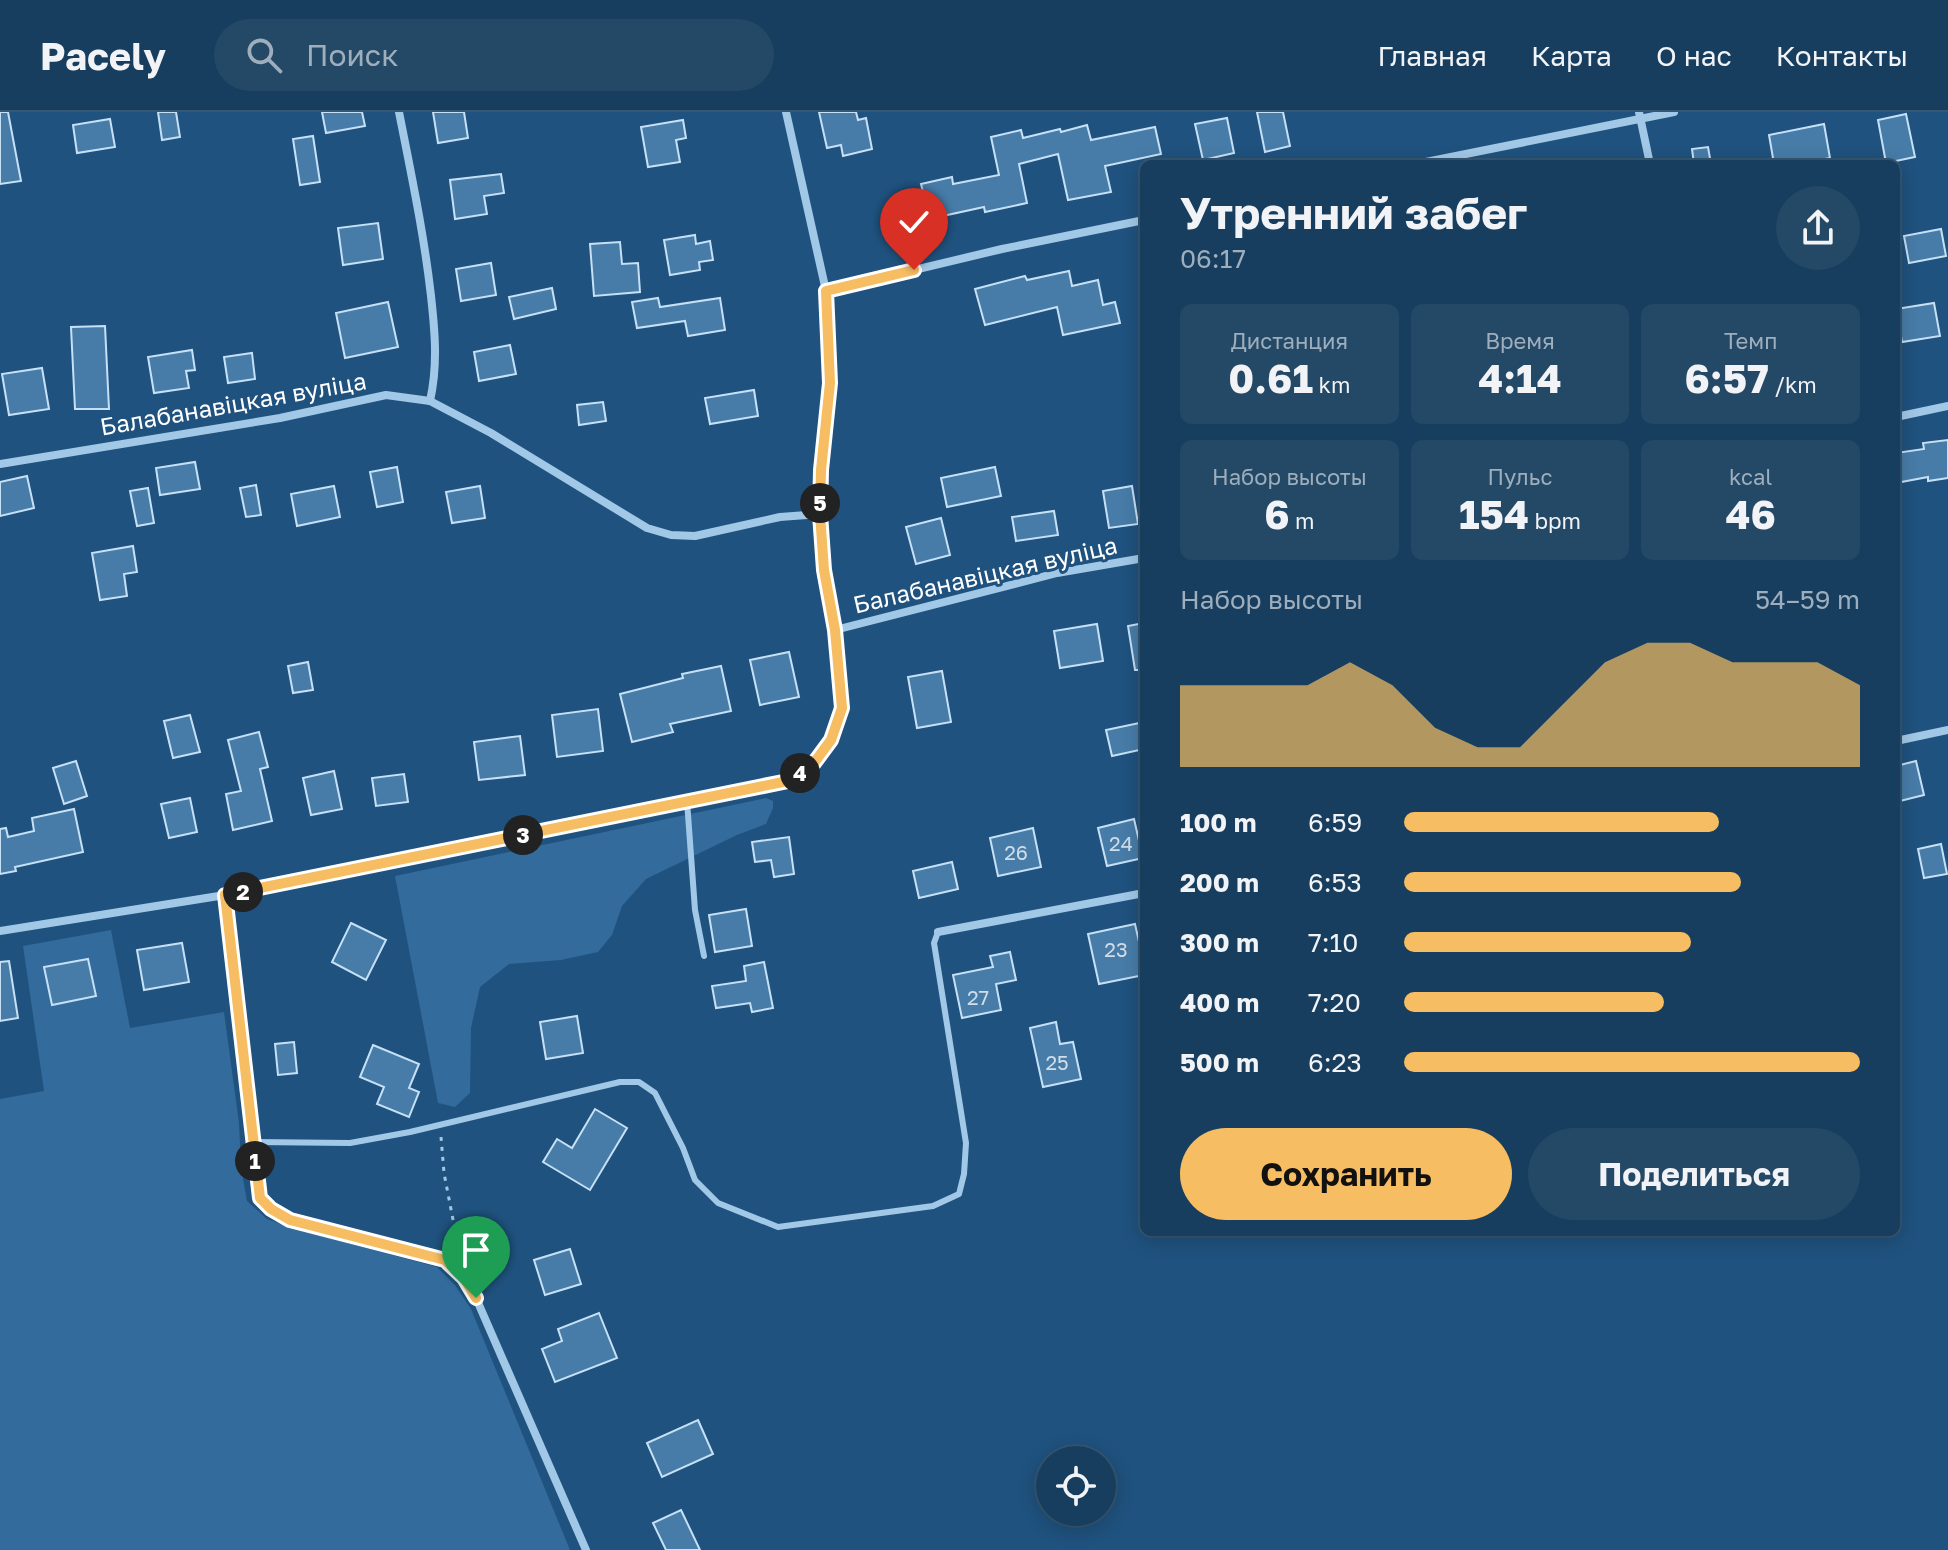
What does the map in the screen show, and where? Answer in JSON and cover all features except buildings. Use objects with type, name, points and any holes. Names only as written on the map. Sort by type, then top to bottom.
[{"type":"street","points":[[399,112],[425,245],[436,342],[435,378],[430,401]]},
{"type":"street","points":[[0,931],[225,895],[788,781],[814,763],[831,740],[842,708],[820,514],[830,383],[826,291],[786,112]]},
{"type":"street","points":[[1434,160],[1639,115],[1674,112]]},
{"type":"street","points":[[1639,115],[1649,160]]},
{"type":"street","points":[[826,291],[1002,249],[1140,221]]},
{"type":"street","name":"Балабанавіцкая вуліца","points":[[0,464],[280,418],[386,395],[430,401],[491,433],[647,528],[671,535],[695,536],[780,517],[820,514]]},
{"type":"street","points":[[1900,416],[1948,406]]},
{"type":"street","name":"Балабанавіцкая вуліца","points":[[835,630],[1057,573],[1140,559]]},
{"type":"street","points":[[1900,740],[1948,730]]},
{"type":"street","points":[[938,932],[1140,894]]},
{"type":"street","points":[[225,895],[260,1198],[290,1220],[445,1260],[464,1278],[476,1298],[586,1550]]},
{"type":"lane","points":[[687,801],[695,910],[704,956]]},
{"type":"lane","points":[[253,1142],[350,1143],[620,1082],[639,1082],[655,1093],[683,1148],[695,1180],[718,1203],[778,1227],[933,1206],[959,1194],[966,1143],[934,943],[938,932]]},
{"type":"path","points":[[439,1125],[444,1173],[464,1278]]},
{"type":"shaded area","points":[[766,798],[773,801],[773,808],[766,824],[646,879],[622,906],[612,935],[598,952],[561,960],[509,964],[480,987],[471,1028],[470,1093],[455,1107],[438,1103],[395,876]]},
{"type":"shaded area","points":[[111,930],[130,1028],[224,1012],[247,1201],[267,1219],[292,1228],[437,1267],[455,1285],[471,1309],[570,1550],[0,1550],[0,1099],[44,1091],[23,946]]},
{"type":"route","points":[[476,1298],[464,1278],[445,1260],[290,1220],[260,1198],[225,895],[788,781],[814,763],[831,740],[842,708],[820,514],[830,383],[826,291],[914,270]]}]
